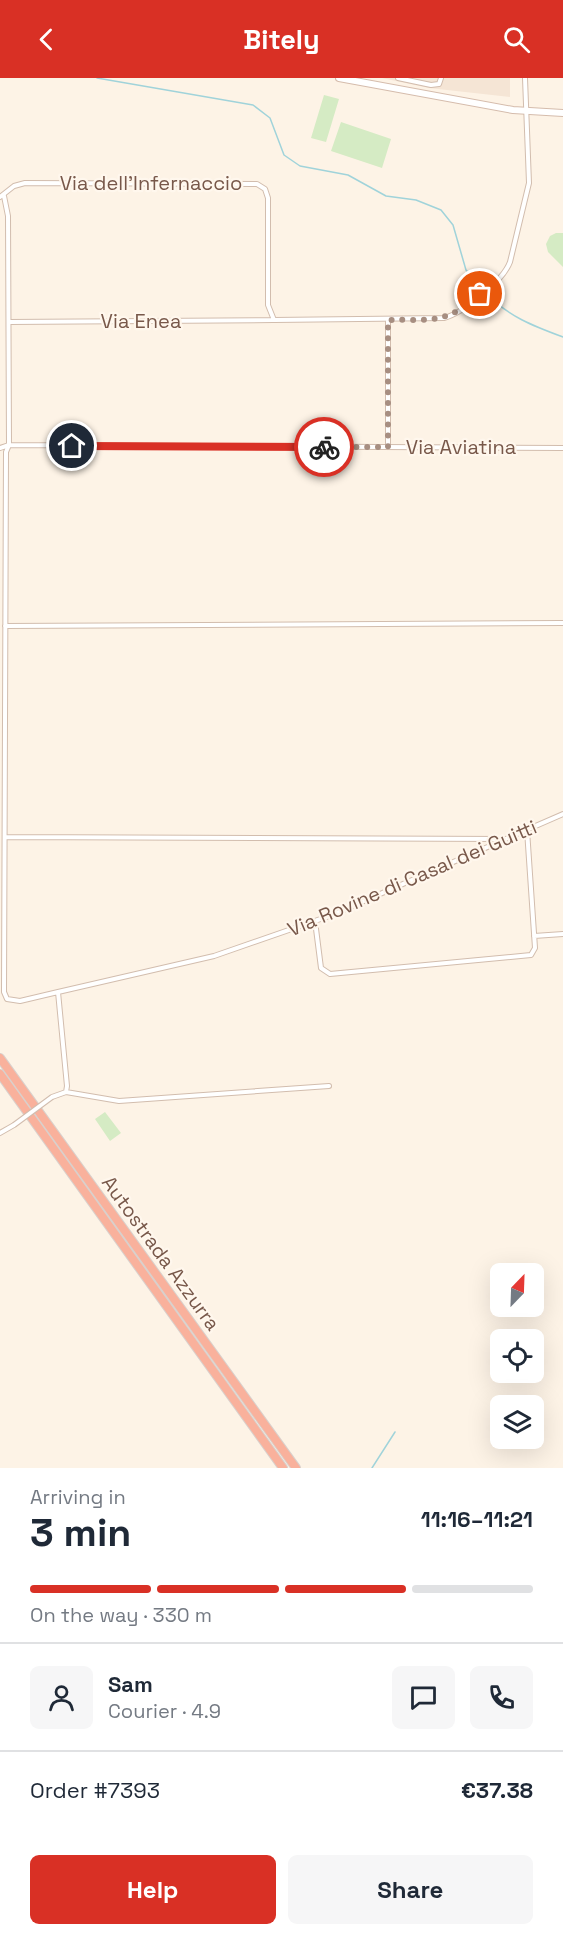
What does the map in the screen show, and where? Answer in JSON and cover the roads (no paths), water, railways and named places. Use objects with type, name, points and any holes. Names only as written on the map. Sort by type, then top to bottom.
[{"type":"highway","name":"Autostrada Azzurra","points":[[0,1058],[296,1468]]},
{"type":"highway","name":"Autostrada Azzurra","points":[[0,1074],[283,1468]]},
{"type":"main road","points":[[339,78],[526,112],[563,113]]},
{"type":"street","points":[[398,78],[433,85],[439,84],[441,78]]},
{"type":"street","points":[[274,320],[388,320],[447,317],[460,311],[494,283],[508,267],[527,195],[529,173],[525,78]]},
{"type":"street","name":"Via dell'Infernaccio","points":[[2,196],[14,186],[27,183],[250,183],[260,186],[267,192],[268,198],[268,305],[274,320]]},
{"type":"street","points":[[2,196],[8,216],[9,322],[9,446],[6,452],[4,626],[6,837],[506,839]]},
{"type":"street","name":"Via Enea","points":[[9,322],[274,320]]},
{"type":"street","points":[[388,320],[388,447]]},
{"type":"street","name":"Via Aviatina","points":[[0,448],[9,446],[563,448]]},
{"type":"street","points":[[4,626],[563,622]]},
{"type":"street","name":"Via Rovine di Casal dei Guitti","points":[[6,837],[4,996],[9,1000],[20,1001],[201,960],[315,921],[563,813]]},
{"type":"street","points":[[315,921],[321,968],[330,974],[529,955],[535,950],[526,830]]},
{"type":"street","points":[[534,936],[563,934]]},
{"type":"street","points":[[58,992],[66,1092]]},
{"type":"street","points":[[0,1133],[52,1097],[66,1092],[118,1101],[329,1086]]},
{"type":"waterway","points":[[97,78],[253,105],[270,118],[284,155],[300,166],[348,175],[386,196],[416,200],[441,210],[453,225],[466,270],[484,290]]},
{"type":"waterway","points":[[487,293],[512,314],[532,325],[563,337]]},
{"type":"waterway","points":[[372,1468],[395,1432]]}]
